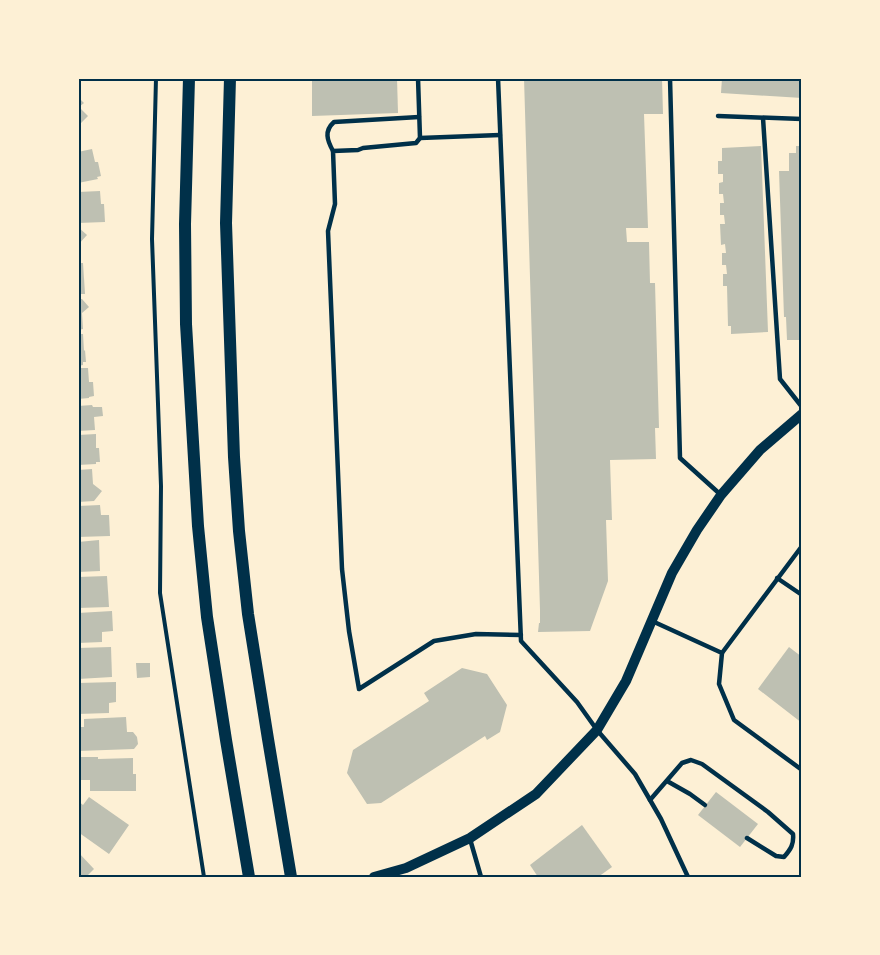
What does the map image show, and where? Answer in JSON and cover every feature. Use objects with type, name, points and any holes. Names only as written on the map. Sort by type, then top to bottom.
[{"type":"main road","points":[[189,78],[185,224],[186,324],[198,526],[207,618],[249,877]]},
{"type":"main road","points":[[230,78],[226,223],[234,458],[239,531],[250,626],[291,877]]},
{"type":"street","points":[[374,877],[406,868],[470,838],[536,794],[597,730],[626,681],[672,573],[697,530],[721,495],[760,450],[802,414]]},
{"type":"lane","points":[[333,151],[416,143],[420,138],[418,78]]},
{"type":"lane","points":[[498,78],[521,641],[577,702],[597,730],[635,774],[661,819],[688,877]]},
{"type":"lane","points":[[670,78],[680,458],[721,495]]},
{"type":"lane","points":[[718,116],[802,119]]},
{"type":"lane","points":[[419,117],[333,122],[329,126],[327,135],[333,151],[335,204],[328,231],[342,569],[348,631],[359,689],[434,641],[476,634],[521,635]]},
{"type":"lane","points":[[763,118],[780,379],[802,407]]},
{"type":"lane","points":[[420,138],[500,135]]},
{"type":"lane","points":[[802,546],[722,652],[720,684],[734,720],[802,770]]},
{"type":"lane","points":[[777,578],[802,596]]},
{"type":"lane","points":[[652,621],[722,652]]},
{"type":"lane","points":[[650,800],[682,763],[691,760],[702,764],[768,812],[793,834],[794,843],[784,857],[776,856],[747,838]]},
{"type":"lane","points":[[667,781],[705,806]]},
{"type":"lane","points":[[470,838],[481,877]]},
{"type":"path","points":[[156,78],[152,239],[161,486],[160,593],[204,877]]},
{"type":"building","points":[[312,78],[397,78],[398,113],[312,116]]},
{"type":"building","points":[[524,78],[662,78],[663,114],[644,114],[648,228],[626,228],[627,242],[649,242],[650,283],[655,283],[659,428],[655,428],[656,459],[610,460],[612,520],[606,520],[608,581],[590,631],[538,632],[540,610]]},
{"type":"building","points":[[722,78],[802,78],[802,98],[721,93]]},
{"type":"building","points":[[78,97],[84,103],[79,107],[88,116],[78,126]]},
{"type":"building","points":[[761,146],[768,332],[731,334],[731,326],[728,326],[727,286],[723,286],[723,274],[727,274],[726,265],[722,265],[722,253],[726,253],[725,244],[721,245],[720,224],[725,224],[724,215],[720,215],[720,203],[724,203],[723,194],[719,194],[719,183],[723,182],[723,174],[718,174],[718,161],[722,161],[722,148]]},
{"type":"building","points":[[796,146],[802,146],[802,340],[787,340],[786,317],[784,317],[779,171],[789,171],[789,153],[796,153]]},
{"type":"building","points":[[92,149],[101,176],[97,177],[98,179],[78,183],[78,152]]},
{"type":"building","points":[[100,191],[101,204],[104,204],[105,222],[78,223],[78,192]]},
{"type":"building","points":[[78,227],[87,235],[78,245]]},
{"type":"building","points":[[78,263],[83,263],[85,294],[78,294]]},
{"type":"building","points":[[78,299],[82,299],[89,307],[82,313],[83,329],[78,330]]},
{"type":"building","points":[[78,334],[83,334],[86,362],[78,366]]},
{"type":"building","points":[[78,368],[88,368],[89,382],[93,382],[94,396],[78,399]]},
{"type":"building","points":[[78,406],[102,407],[103,416],[94,417],[95,430],[78,431]]},
{"type":"building","points":[[96,434],[96,448],[99,448],[100,462],[78,465],[78,435]]},
{"type":"building","points":[[92,469],[93,484],[102,491],[94,501],[78,502],[78,470]]},
{"type":"building","points":[[100,505],[101,515],[109,515],[110,536],[78,537],[78,506]]},
{"type":"building","points":[[99,540],[100,571],[78,572],[78,542]]},
{"type":"building","points":[[107,576],[109,607],[78,608],[78,577]]},
{"type":"building","points":[[112,611],[113,631],[102,632],[102,642],[78,643],[78,613]]},
{"type":"building","points":[[111,647],[112,677],[78,679],[78,648]]},
{"type":"building","points":[[789,647],[802,657],[802,723],[758,689]]},
{"type":"building","points":[[136,663],[150,663],[150,677],[137,678]]},
{"type":"building","points":[[462,668],[487,674],[507,705],[500,732],[487,740],[485,736],[381,803],[367,804],[347,773],[353,750],[429,701],[424,693]]},
{"type":"building","points":[[116,682],[116,702],[109,703],[109,713],[78,714],[78,683]]},
{"type":"building","points":[[126,717],[127,732],[133,732],[137,737],[138,744],[134,749],[78,751],[78,727],[84,727],[84,719]]},
{"type":"building","points":[[78,757],[133,758],[136,791],[90,791],[90,780],[78,780]]},
{"type":"building","points":[[716,792],[758,824],[740,847],[698,815]]},
{"type":"building","points":[[89,797],[129,825],[109,854],[78,832],[78,801],[83,805]]},
{"type":"building","points":[[582,825],[612,867],[598,877],[538,877],[530,865]]},
{"type":"building","points":[[78,852],[94,869],[86,877],[78,877]]}]
